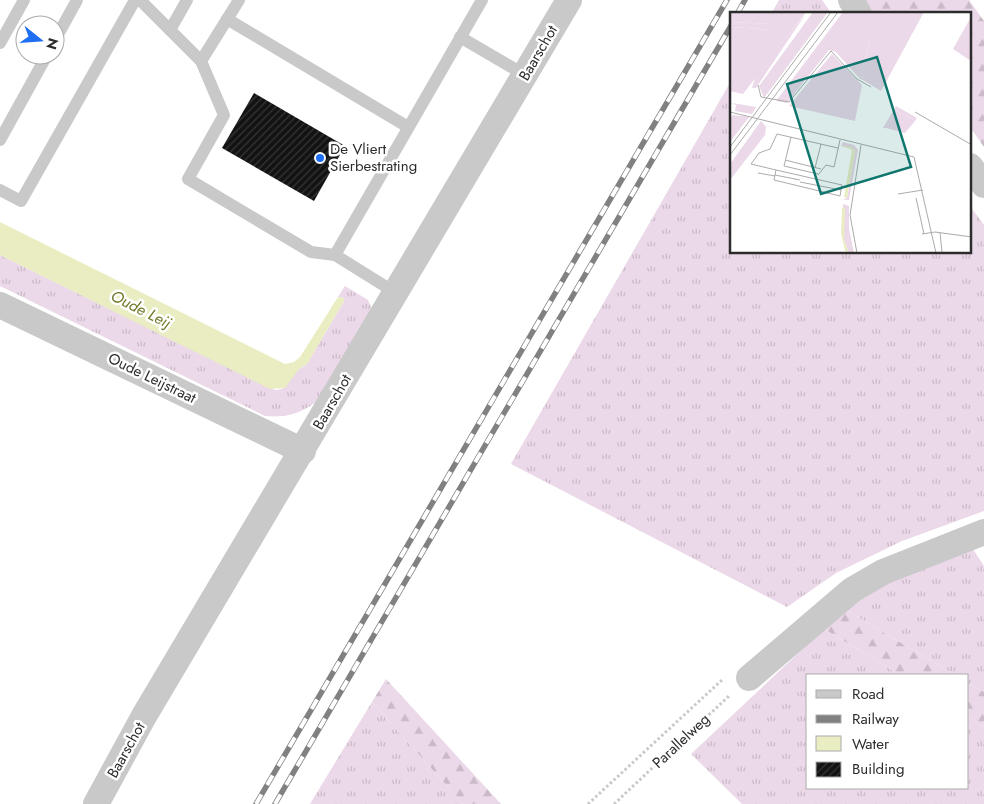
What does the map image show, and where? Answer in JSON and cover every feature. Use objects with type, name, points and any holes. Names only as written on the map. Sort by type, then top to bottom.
[{"type":"street","name":"Baarschot","points":[[96,804],[144,716],[569,0]]},
{"type":"street","points":[[850,0],[858,12]]},
{"type":"street","points":[[972,169],[984,185]]},
{"type":"street","name":"Oude Leijstraat","points":[[0,305],[303,451]]},
{"type":"street","points":[[748,678],[852,590],[883,572],[984,532]]},
{"type":"lane","points":[[0,43],[24,0]]},
{"type":"lane","points":[[65,22],[77,0]]},
{"type":"lane","points":[[0,190],[21,201],[135,0]]},
{"type":"lane","points":[[140,0],[202,61],[224,115],[188,179],[311,252],[335,254],[396,293]]},
{"type":"lane","points":[[170,30],[187,0]]},
{"type":"lane","points":[[202,61],[239,0]]},
{"type":"lane","points":[[335,254],[482,0]]},
{"type":"lane","points":[[227,19],[408,127]]},
{"type":"lane","points":[[460,37],[524,75]]},
{"type":"lane","points":[[0,140],[41,65]]},
{"type":"path","points":[[588,804],[725,677],[748,678]]},
{"type":"path","name":"Parallelweg","points":[[614,804],[748,678]]},
{"type":"green space","points":[[779,0],[822,0],[831,12],[772,12]]},
{"type":"green space","points":[[860,0],[969,0],[984,21],[984,147],[972,130],[972,12],[869,12]]},
{"type":"green space","points":[[730,83],[730,254],[972,254],[972,209],[984,225],[984,511],[902,541],[836,573],[787,607],[511,464]]},
{"type":"green space","points":[[0,255],[275,390],[282,389],[299,369],[307,364],[344,301],[344,298],[338,297],[345,286],[368,300],[372,309],[316,402],[304,410],[292,414],[265,416],[0,286]]},
{"type":"green space","points":[[971,546],[984,566],[984,692],[969,684],[969,674],[953,674],[844,609],[884,583]]},
{"type":"green space","points":[[844,609],[953,674],[898,674],[824,629]]},
{"type":"green space","points":[[824,629],[898,674],[806,674],[806,789],[969,789],[969,718],[984,727],[984,804],[742,804],[691,754]]},
{"type":"green space","points":[[386,679],[501,804],[463,804],[372,702]]},
{"type":"green space","points":[[969,684],[984,692],[984,727],[969,718]]},
{"type":"green space","points":[[372,702],[463,804],[310,804]]},
{"type":"water","name":"Oude Leij","points":[[0,222],[285,364],[294,362],[300,357],[338,297],[344,298],[344,301],[307,364],[299,369],[285,388],[270,389],[0,255]]},
{"type":"building","points":[[254,93],[345,146],[314,201],[222,148]]},
{"type":"railway","points":[[256,804],[727,0]]},
{"type":"railway","points":[[738,12],[745,0]]},
{"type":"railway","points":[[275,804],[730,27]]},
{"type":"place","name":"De Vliert Sierbestrating","points":[[320,158]]}]
